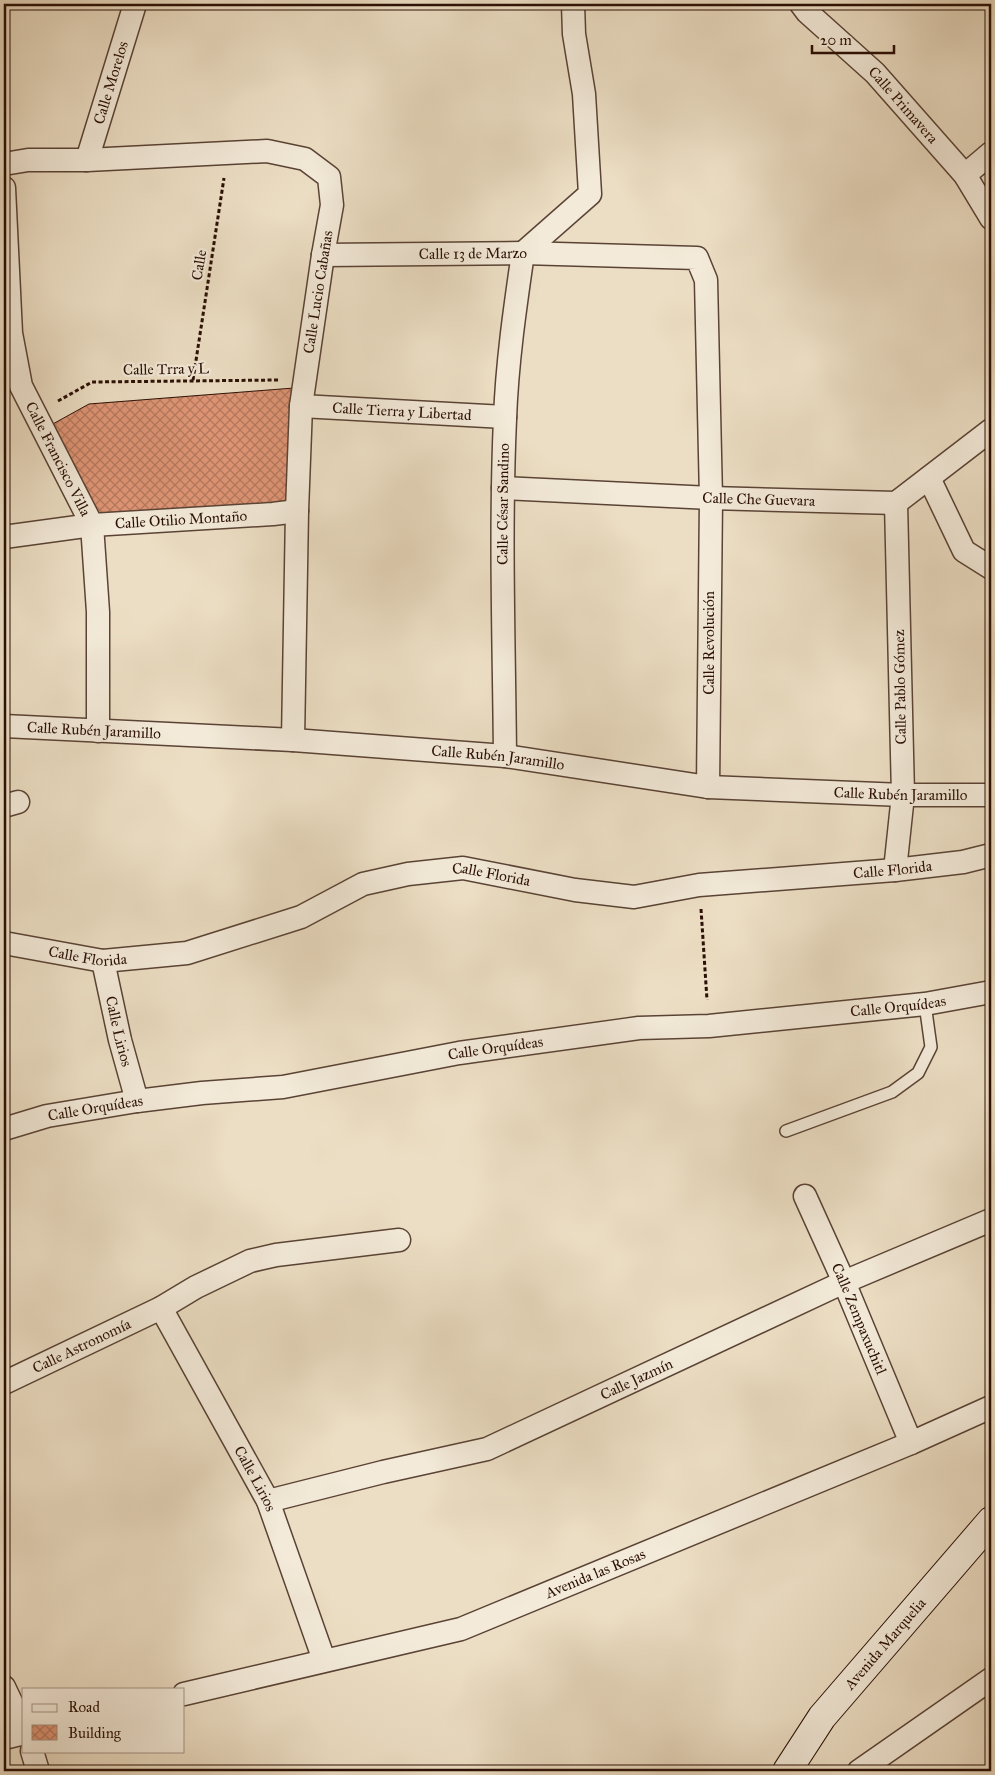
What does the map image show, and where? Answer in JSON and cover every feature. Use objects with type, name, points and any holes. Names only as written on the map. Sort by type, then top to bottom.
[{"type":"main road","name":"Avenida Marquelia","points":[[787,1771],[822,1717],[991,1521]]},
{"type":"street","name":"Calle Morelos","points":[[87,160],[135,4]]},
{"type":"street","name":"Calle 13 de Marzo","points":[[322,255],[523,253],[590,194],[584,94],[574,34],[573,4]]},
{"type":"street","name":"Calle Primavera","points":[[801,4],[807,12],[875,73],[965,175],[991,218]]},
{"type":"street","name":"Calle Lucio Cabañas","points":[[4,164],[28,160],[87,160],[267,151],[305,159],[329,176],[332,205],[322,255],[301,406],[293,740]]},
{"type":"street","points":[[965,175],[991,153]]},
{"type":"street","name":"Calle Francisco Villa","points":[[4,188],[11,333],[21,386],[92,525],[98,612],[98,731]]},
{"type":"street","name":"Calle Revolución","points":[[523,253],[697,258],[706,280],[711,498],[708,787]]},
{"type":"street","name":"Calle César Sandino","points":[[505,756],[503,488],[505,417],[513,316],[523,253]]},
{"type":"street","name":"Calle Tierra y Libertad","points":[[301,406],[505,417]]},
{"type":"street","points":[[896,503],[991,430]]},
{"type":"street","points":[[929,478],[964,552],[991,568]]},
{"type":"street","name":"Calle Che Guevara","points":[[503,488],[711,498],[896,503]]},
{"type":"street","name":"Calle Pablo Gómez","points":[[895,870],[902,795],[896,503]]},
{"type":"street","name":"Calle Otilio Montaño","points":[[4,537],[92,525],[297,511]]},
{"type":"street","name":"Calle Rubén Jaramillo","points":[[4,726],[293,740],[505,756],[708,787],[902,795],[991,795]]},
{"type":"street","name":"Calle Florida","points":[[4,943],[103,961],[187,953],[301,917],[363,884],[408,874],[463,868],[575,890],[634,897],[699,885],[895,870],[963,862],[991,855]]},
{"type":"street","name":"Calle Lirios","points":[[103,961],[120,1040],[137,1101]]},
{"type":"street","name":"Calle Orquídeas","points":[[4,1129],[47,1116],[137,1101],[283,1087],[459,1053],[639,1028],[709,1026],[925,1004],[991,992]]},
{"type":"street","name":"Calle Zempaxuchitl","points":[[805,1196],[844,1282],[911,1443]]},
{"type":"street","name":"Calle Jazmín","points":[[268,1501],[383,1472],[487,1450],[844,1282],[991,1220]]},
{"type":"street","name":"Calle Astronomía","points":[[4,1383],[161,1308],[196,1287],[250,1261],[276,1255],[399,1240]]},
{"type":"street","name":"Calle Lirios","points":[[161,1308],[268,1501],[324,1660]]},
{"type":"street","name":"Avenida las Rosas","points":[[185,1694],[460,1629],[911,1443],[991,1407]]},
{"type":"street","points":[[859,1771],[991,1680]]},
{"type":"street","points":[[4,1687],[22,1727]]},
{"type":"street","points":[[4,1738],[22,1732]]},
{"type":"street","points":[[32,1752],[38,1771]]},
{"type":"lane","points":[[786,1131],[892,1092],[918,1073],[931,1047],[925,1004]]},
{"type":"path","name":"Calle","points":[[193,380],[228,153]]},
{"type":"path","name":"Calle Trra y L","points":[[36,414],[92,382],[304,380]]},
{"type":"path","points":[[699,885],[709,1026]]},
{"type":"building","points":[[294,388],[290,507],[97,517],[51,425],[89,404]]}]
